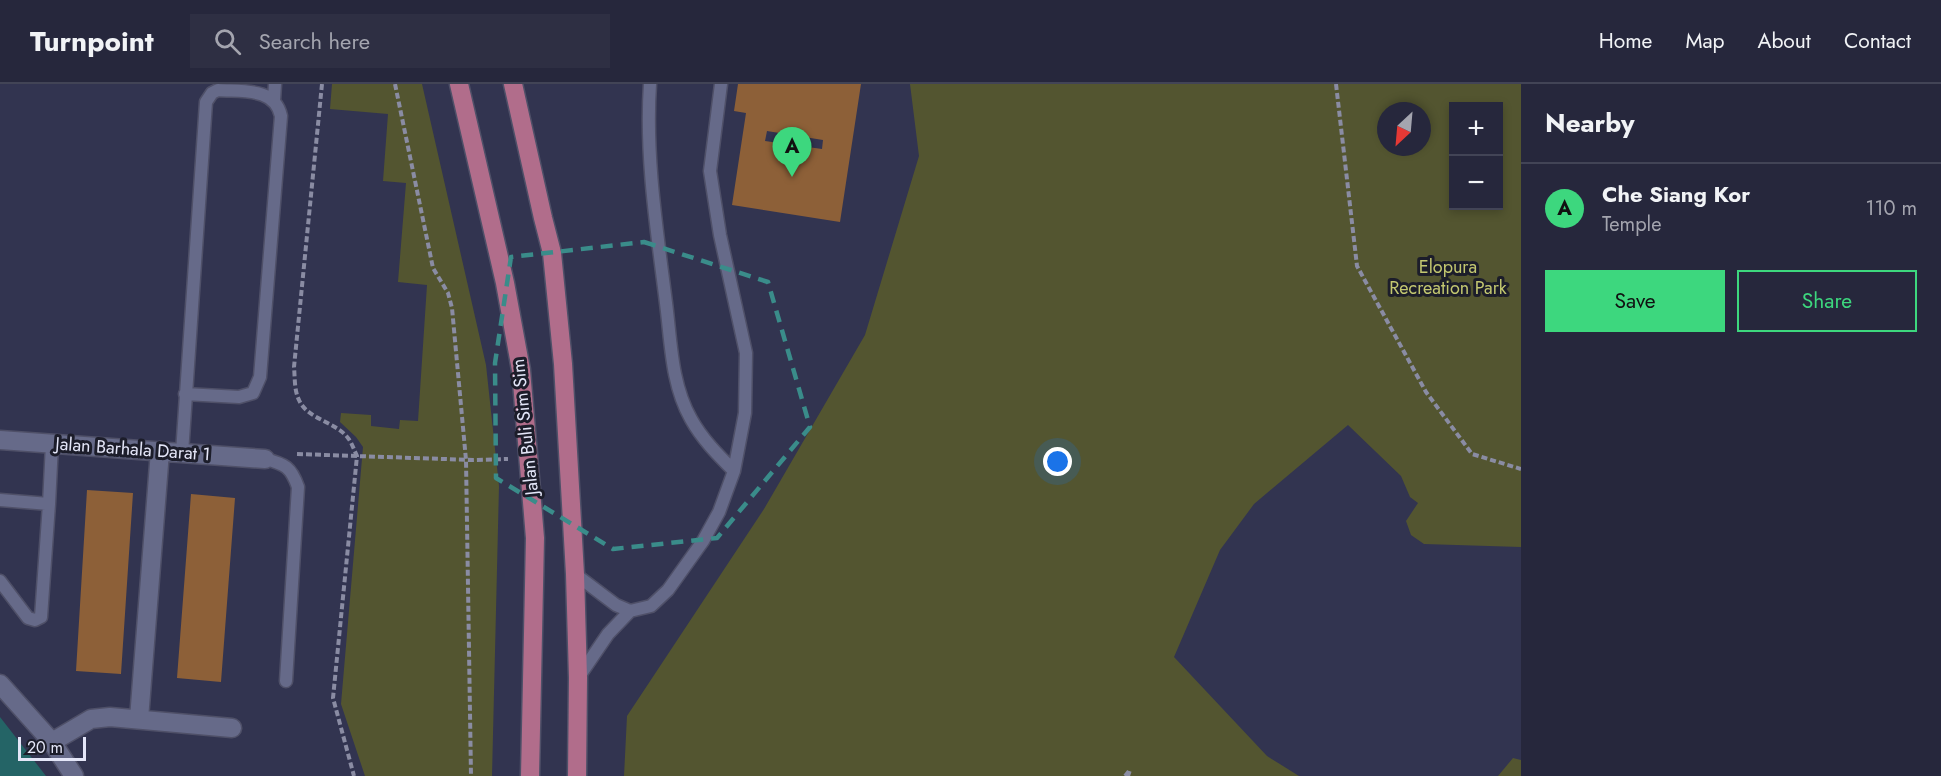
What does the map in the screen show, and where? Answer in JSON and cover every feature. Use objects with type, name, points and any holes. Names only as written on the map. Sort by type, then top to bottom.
[{"type":"main road","name":"Jalan Buli Sim Sim","points":[[459,84],[506,283],[521,370],[530,456],[535,538],[530,776]]},
{"type":"main road","points":[[513,84],[552,253],[563,364],[575,574],[578,678],[577,776]]},
{"type":"street","name":"Jalan Barhala Darat 1","points":[[0,440],[265,459]]},
{"type":"street","points":[[139,719],[160,451]]},
{"type":"street","points":[[0,684],[52,742],[74,776]]},
{"type":"street","points":[[52,742],[91,719],[110,717],[232,728]]},
{"type":"lane","points":[[274,100],[275,84]]},
{"type":"lane","points":[[650,84],[648,113],[657,229],[676,383],[690,418],[712,449],[735,471]]},
{"type":"lane","points":[[578,678],[608,634],[630,612],[651,606],[668,590],[703,541],[719,512],[735,471],[745,413],[746,353],[720,236],[710,171],[721,84]]},
{"type":"lane","points":[[182,453],[185,394],[206,102],[213,88],[260,93],[274,100],[281,116],[260,377],[253,393],[239,397],[185,394]]},
{"type":"lane","points":[[0,581],[28,618],[35,620],[41,617],[52,444]]},
{"type":"lane","points":[[265,459],[281,463],[293,472],[298,486],[286,681]]},
{"type":"lane","points":[[0,500],[49,504]]},
{"type":"lane","points":[[575,574],[609,600],[630,612]]},
{"type":"path","points":[[322,84],[294,367],[295,388],[299,401],[307,411],[330,423],[347,437],[357,456],[333,698],[354,776]]},
{"type":"path","points":[[395,84],[433,268],[448,293],[452,308],[466,460],[471,776]]},
{"type":"path","points":[[1336,84],[1357,266],[1426,392],[1472,454],[1521,469]]},
{"type":"path","points":[[265,459],[269,453],[466,460],[498,460],[530,456]]},
{"type":"highlighted area","points":[[644,242],[768,282],[810,427],[717,538],[613,549],[496,478],[495,363],[511,257]]},
{"type":"green space","points":[[332,84],[422,84],[486,365],[499,486],[492,776],[365,776],[341,704],[363,447],[340,422],[341,413],[371,415],[371,426],[399,429],[400,420],[418,421],[427,285],[398,282],[406,183],[383,181],[388,114],[330,109]]},
{"type":"green space","name":"Elopura Recreation Park","points":[[910,84],[1521,84],[1521,547],[1424,544],[1411,535],[1406,521],[1418,503],[1410,497],[1401,476],[1348,425],[1254,504],[1220,550],[1174,657],[1267,756],[1299,776],[624,776],[627,716],[764,509],[865,335],[919,156]]},
{"type":"green space","points":[[1513,758],[1521,760],[1521,776],[1498,776]]},
{"type":"shaded area","points":[[0,717],[46,776],[0,776]]},
{"type":"building","points":[[738,84],[861,84],[840,222],[732,205],[746,113],[734,111]],"holes":[[[767,131],[823,140],[822,149],[765,141]]]},
{"type":"building","points":[[87,490],[133,493],[121,674],[76,671]]},
{"type":"building","points":[[191,494],[235,498],[221,682],[177,678]]},
{"type":"place","name":"Che Siang Kor","points":[[792,177]]}]
